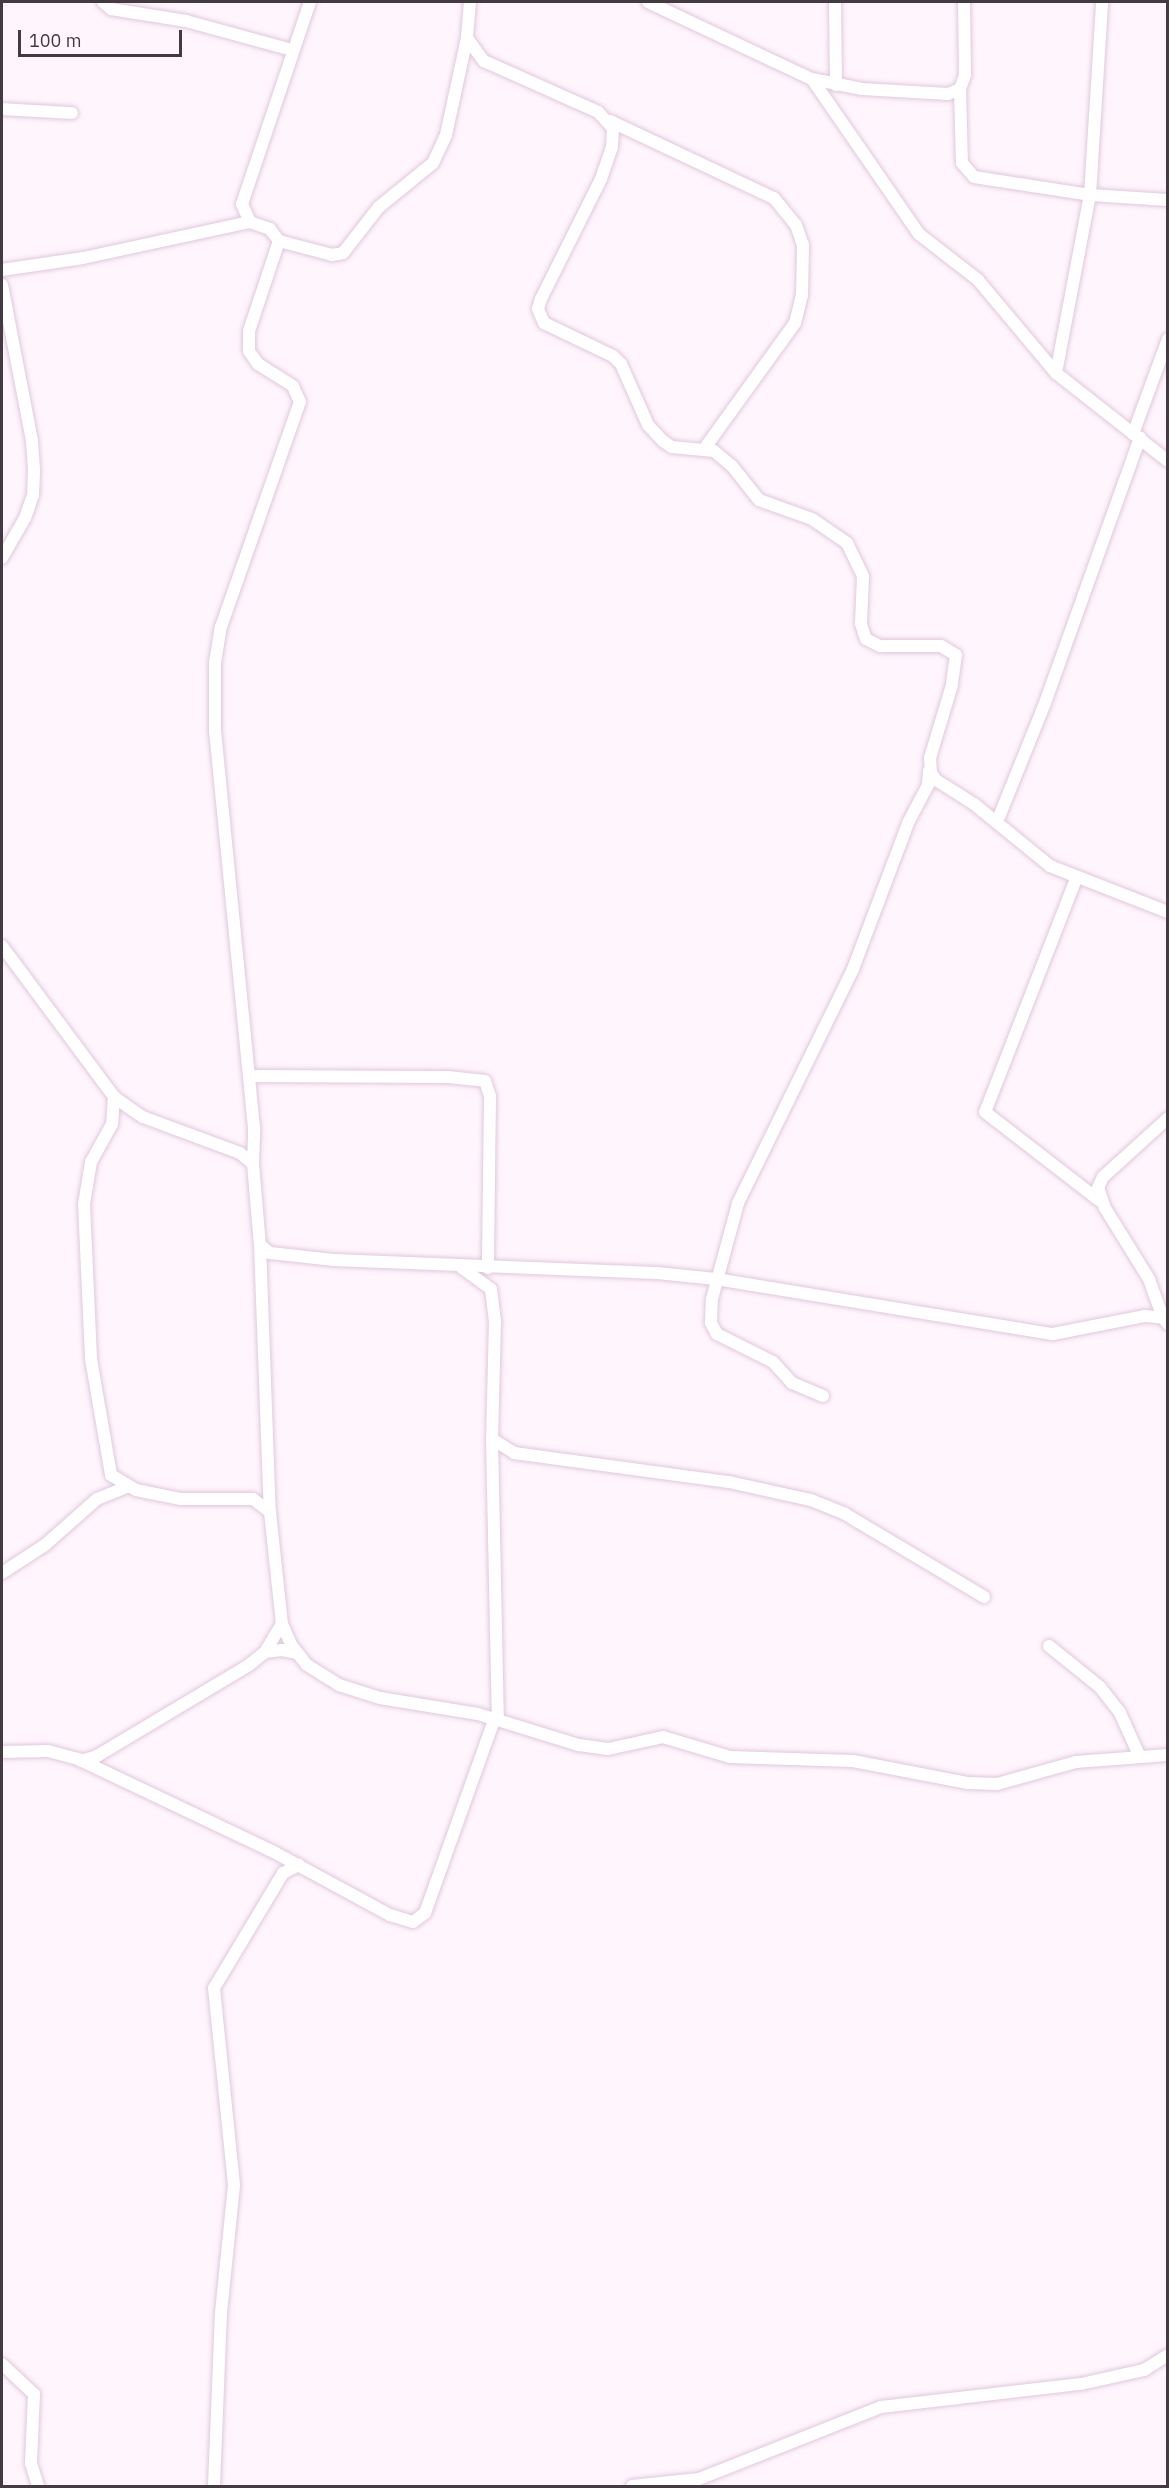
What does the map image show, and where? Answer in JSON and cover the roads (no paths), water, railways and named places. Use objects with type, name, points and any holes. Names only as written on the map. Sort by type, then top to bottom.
[{"type":"street","points":[[103,2],[111,9],[186,21],[292,50]]},
{"type":"street","points":[[250,222],[242,212],[244,194],[310,2]]},
{"type":"street","points":[[2,270],[83,258],[250,222],[270,229],[279,241],[332,255],[343,253],[379,207],[433,163],[446,135],[467,38],[470,2]]},
{"type":"street","points":[[648,2],[812,79],[836,85],[932,94],[960,89]]},
{"type":"street","points":[[835,2],[836,85]]},
{"type":"street","points":[[964,2],[965,75],[960,89],[962,163],[966,172],[974,177],[1090,195],[1167,200]]},
{"type":"street","points":[[1056,374],[1090,195],[1102,2]]},
{"type":"street","points":[[467,38],[490,66],[598,112],[610,121],[774,198],[796,225],[803,245],[802,295],[795,323],[705,448]]},
{"type":"street","points":[[812,79],[919,234],[978,280],[1056,374],[1167,461]]},
{"type":"street","points":[[2,109],[72,112]]},
{"type":"street","points":[[610,121],[613,141],[604,168],[541,299],[540,316],[554,329],[613,356],[621,364],[648,425],[663,441],[672,447],[705,448],[732,466],[759,500],[812,519],[848,543],[863,576],[862,632],[866,639],[880,646],[941,646],[956,655],[952,685],[930,766],[928,785],[909,821],[853,969],[738,1203],[716,1279],[712,1329],[773,1362],[792,1383],[824,1396]]},
{"type":"street","points":[[279,241],[249,331],[249,351],[258,364],[293,386],[300,402],[221,627],[215,663],[215,732],[249,1076],[260,1245],[270,1512],[282,1624],[298,1653],[307,1665],[339,1685],[380,1698],[496,1720],[579,1745],[608,1749],[663,1737],[730,1757],[852,1761],[967,1783],[997,1784],[1076,1762],[1167,1755]]},
{"type":"street","points":[[2,285],[30,431],[34,470],[33,495],[25,518],[2,558]]},
{"type":"street","points":[[997,822],[1046,703],[1137,436],[1167,339]]},
{"type":"street","points":[[930,766],[936,780],[997,822],[1028,853],[1076,879],[1167,912]]},
{"type":"street","points":[[1076,879],[985,1112],[1100,1201],[1149,1279],[1165,1321]]},
{"type":"street","points":[[2,946],[114,1096],[142,1117],[240,1153],[253,1164]]},
{"type":"street","points":[[2,1752],[48,1751],[81,1761],[299,1865],[404,1921],[420,1919],[496,1720],[492,1464],[495,1320],[490,1289],[494,1268],[490,1096],[485,1081],[249,1076]]},
{"type":"street","points":[[2,1573],[45,1545],[97,1499],[111,1475],[91,1359],[84,1204],[91,1162],[112,1124],[114,1096]]},
{"type":"street","points":[[1100,1201],[1098,1188],[1103,1177],[1167,1118]]},
{"type":"street","points":[[260,1245],[270,1253],[292,1257],[461,1268],[657,1273],[716,1279],[1053,1334],[1145,1316],[1165,1321]]},
{"type":"street","points":[[461,1268],[490,1289]]},
{"type":"street","points":[[492,1439],[507,1450],[555,1460],[729,1482],[811,1500],[845,1514],[868,1531],[984,1597]]},
{"type":"street","points":[[492,1464],[507,1450]]},
{"type":"street","points":[[111,1475],[127,1487],[181,1499],[253,1499],[270,1512]]},
{"type":"street","points":[[97,1499],[127,1487]]},
{"type":"street","points":[[265,1652],[282,1624]]},
{"type":"street","points":[[1049,1646],[1100,1687],[1120,1713],[1140,1757]]},
{"type":"street","points":[[81,1761],[97,1756],[265,1652],[282,1650],[298,1653]]},
{"type":"street","points":[[214,2487],[220,2313],[234,2185],[214,1988],[283,1873],[299,1865]]},
{"type":"street","points":[[632,2487],[699,2479],[881,2407],[1081,2384],[1144,2370],[1167,2355]]},
{"type":"street","points":[[2,2364],[34,2394],[31,2463],[38,2487]]}]
